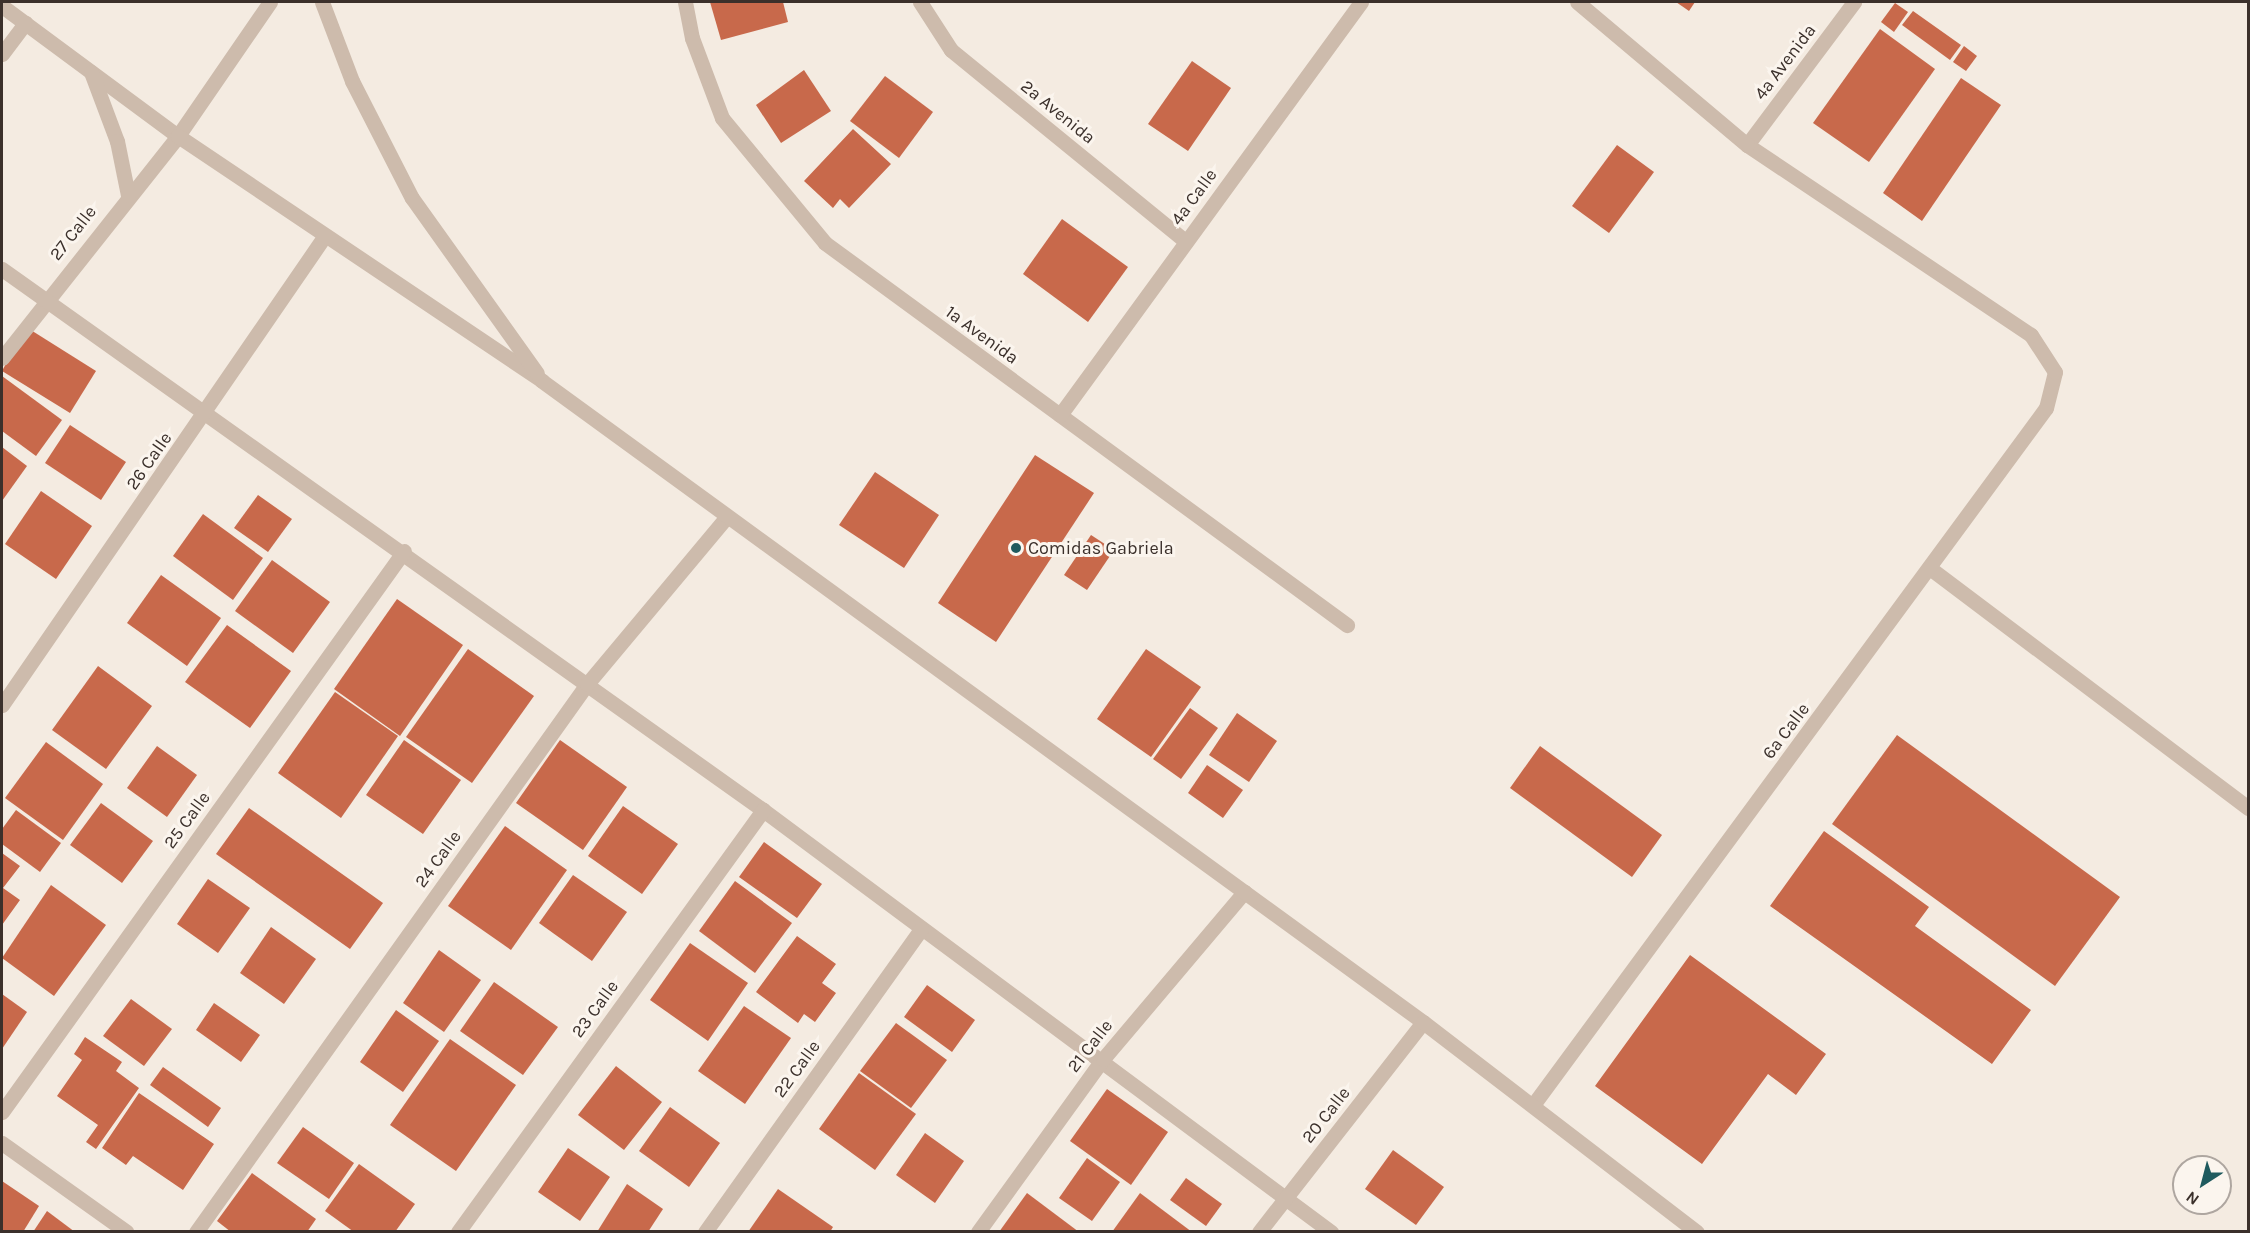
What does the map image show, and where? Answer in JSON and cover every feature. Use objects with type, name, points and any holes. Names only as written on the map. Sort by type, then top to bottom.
[{"type":"street","name":"27 Calle","points":[[2,358],[128,195],[178,136],[270,2]]},
{"type":"street","points":[[322,2],[352,81],[412,198],[542,381]]},
{"type":"street","name":"1a Avenida","points":[[685,2],[692,38],[722,118],[825,243],[1347,625]]},
{"type":"street","name":"2a Avenida","points":[[920,2],[951,50],[1186,242]]},
{"type":"street","name":"4a Calle","points":[[1060,416],[1361,2]]},
{"type":"street","points":[[1577,2],[1747,145]]},
{"type":"street","name":"4a Avenida","points":[[1747,145],[1854,2]]},
{"type":"street","points":[[2,6],[178,136],[324,237],[542,381],[725,519],[1423,1022],[1697,1232]]},
{"type":"street","points":[[2,54],[25,23]]},
{"type":"street","points":[[90,71],[117,141],[128,195]]},
{"type":"street","name":"6a Calle","points":[[1533,1105],[1931,569],[2046,408],[2055,372],[2031,335],[1747,145]]},
{"type":"street","name":"26 Calle","points":[[2,705],[206,414],[324,237]]},
{"type":"street","points":[[2,269],[404,551],[763,810],[921,930],[1103,1059],[1288,1196],[1331,1232]]},
{"type":"street","name":"24 Calle","points":[[196,1232],[587,684],[725,519]]},
{"type":"street","name":"25 Calle","points":[[2,1112],[404,551]]},
{"type":"street","points":[[1931,569],[2248,808]]},
{"type":"street","name":"23 Calle","points":[[458,1232],[763,810]]},
{"type":"street","name":"21 Calle","points":[[978,1232],[1103,1059],[1244,892]]},
{"type":"street","name":"22 Calle","points":[[705,1232],[921,930]]},
{"type":"street","name":"20 Calle","points":[[1259,1232],[1423,1022]]},
{"type":"street","points":[[2,1143],[127,1232]]},
{"type":"building","points":[[710,2],[783,2],[788,22],[721,40]]},
{"type":"building","points":[[1676,2],[1695,2],[1689,11]]},
{"type":"building","points":[[1895,3],[1908,12],[1894,32],[1881,22]]},
{"type":"building","points":[[1913,11],[1961,45],[1950,60],[1902,25]]},
{"type":"building","points":[[1880,29],[1935,69],[1869,162],[1813,123]]},
{"type":"building","points":[[1964,46],[1977,56],[1966,71],[1953,62]]},
{"type":"building","points":[[1192,61],[1231,88],[1188,151],[1148,124]]},
{"type":"building","points":[[804,70],[831,111],[781,143],[756,105]]},
{"type":"building","points":[[885,76],[933,112],[899,158],[850,121]]},
{"type":"building","points":[[1961,78],[2001,105],[1922,221],[1883,193]]},
{"type":"building","points":[[853,129],[891,164],[849,208],[840,199],[833,208],[804,181]]},
{"type":"building","points":[[1617,145],[1654,172],[1609,233],[1572,206]]},
{"type":"building","points":[[1062,219],[1128,267],[1088,322],[1023,274]]},
{"type":"building","points":[[26,327],[96,371],[70,413],[2,371]]},
{"type":"building","points":[[2,376],[62,420],[36,456],[2,431]]},
{"type":"building","points":[[70,425],[126,462],[101,500],[45,463]]},
{"type":"building","points":[[2,447],[27,466],[2,501]]},
{"type":"building","name":"Comidas Gabriela","points":[[1035,455],[1094,493],[996,642],[938,603]]},
{"type":"building","points":[[875,472],[939,515],[904,568],[839,525]]},
{"type":"building","points":[[41,491],[92,526],[56,579],[5,544]]},
{"type":"building","points":[[258,495],[292,519],[268,552],[234,528]]},
{"type":"building","points":[[203,514],[263,558],[233,600],[173,556]]},
{"type":"building","points":[[1091,535],[1114,550],[1087,590],[1064,575]]},
{"type":"building","points":[[272,560],[330,602],[293,653],[235,611]]},
{"type":"building","points":[[161,575],[221,618],[187,666],[127,623]]},
{"type":"building","points":[[397,599],[463,645],[400,736],[334,689]]},
{"type":"building","points":[[227,625],[291,671],[250,728],[185,682]]},
{"type":"building","points":[[468,649],[534,696],[472,783],[406,737]]},
{"type":"building","points":[[1146,649],[1201,687],[1151,757],[1097,719]]},
{"type":"building","points":[[98,666],[152,706],[106,769],[52,730]]},
{"type":"building","points":[[335,692],[398,736],[341,818],[278,773]]},
{"type":"building","points":[[1190,708],[1218,728],[1181,779],[1153,759]]},
{"type":"building","points":[[1237,713],[1277,741],[1249,782],[1209,755]]},
{"type":"building","points":[[1897,735],[2120,897],[2055,986],[1832,824]]},
{"type":"building","points":[[404,740],[461,780],[423,834],[366,795]]},
{"type":"building","points":[[560,740],[627,787],[583,850],[516,803]]},
{"type":"building","points":[[46,742],[103,784],[63,840],[5,798]]},
{"type":"building","points":[[157,746],[197,775],[167,817],[127,788]]},
{"type":"building","points":[[1540,746],[1662,835],[1632,877],[1510,788]]},
{"type":"building","points":[[1207,765],[1243,790],[1223,818],[1188,793]]},
{"type":"building","points":[[101,803],[153,841],[122,883],[70,845]]},
{"type":"building","points":[[623,806],[678,844],[642,894],[588,856]]},
{"type":"building","points":[[249,808],[383,903],[350,949],[216,854]]},
{"type":"building","points":[[16,810],[61,843],[40,872],[2,844],[2,829]]},
{"type":"building","points":[[505,826],[567,870],[511,950],[448,906]]},
{"type":"building","points":[[1824,831],[1929,907],[1915,926],[2031,1010],[1992,1064],[1770,906]]},
{"type":"building","points":[[764,842],[822,884],[797,918],[739,877]]},
{"type":"building","points":[[2,853],[20,866],[3,888],[20,900],[2,925]]},
{"type":"building","points":[[573,875],[627,912],[592,961],[539,923]]},
{"type":"building","points":[[208,879],[250,908],[218,953],[177,924]]},
{"type":"building","points":[[735,881],[792,923],[755,973],[699,931]]},
{"type":"building","points":[[51,885],[106,925],[54,996],[2,958]]},
{"type":"building","points":[[271,927],[316,959],[284,1004],[240,973]]},
{"type":"building","points":[[797,936],[836,964],[822,983],[836,993],[815,1022],[804,1014],[798,1023],[756,992]]},
{"type":"building","points":[[690,943],[748,983],[708,1041],[650,1000]]},
{"type":"building","points":[[439,950],[481,980],[444,1032],[403,1003]]},
{"type":"building","points":[[1690,955],[1826,1054],[1796,1095],[1768,1074],[1702,1164],[1595,1086]]},
{"type":"building","points":[[494,982],[558,1027],[523,1075],[460,1031]]},
{"type":"building","points":[[927,985],[975,1020],[952,1052],[904,1017]]},
{"type":"building","points":[[2,994],[27,1012],[2,1049]]},
{"type":"building","points":[[131,999],[172,1029],[144,1066],[103,1036]]},
{"type":"building","points":[[214,1003],[260,1035],[241,1062],[196,1030]]},
{"type":"building","points":[[744,1006],[791,1038],[745,1104],[698,1071]]},
{"type":"building","points":[[396,1010],[439,1041],[403,1092],[360,1062]]},
{"type":"building","points":[[896,1023],[947,1060],[911,1108],[860,1071]]},
{"type":"building","points":[[85,1037],[122,1062],[116,1071],[139,1088],[96,1149],[86,1142],[98,1125],[57,1096],[82,1060],[74,1054]]},
{"type":"building","points":[[450,1039],[516,1085],[456,1171],[390,1125]]},
{"type":"building","points":[[616,1066],[662,1102],[624,1150],[578,1115]]},
{"type":"building","points":[[163,1067],[221,1108],[208,1127],[150,1085]]},
{"type":"building","points":[[859,1073],[916,1114],[875,1170],[819,1129]]},
{"type":"building","points":[[1107,1089],[1168,1132],[1131,1185],[1070,1141]]},
{"type":"building","points":[[139,1093],[214,1144],[183,1190],[133,1156],[126,1165],[102,1148]]},
{"type":"building","points":[[670,1107],[720,1143],[689,1187],[639,1151]]},
{"type":"building","points":[[303,1127],[354,1163],[329,1199],[277,1163]]},
{"type":"building","points":[[925,1133],[964,1161],[935,1203],[896,1175]]},
{"type":"building","points":[[568,1148],[610,1177],[580,1221],[538,1192]]},
{"type":"building","points":[[1393,1150],[1444,1187],[1416,1225],[1365,1189]]},
{"type":"building","points":[[1087,1158],[1120,1182],[1092,1221],[1059,1198]]},
{"type":"building","points":[[359,1164],[415,1204],[395,1232],[354,1232],[325,1211]]},
{"type":"building","points":[[252,1173],[316,1219],[307,1232],[231,1232],[217,1221]]},
{"type":"building","points":[[1186,1178],[1222,1204],[1206,1226],[1170,1200]]},
{"type":"building","points":[[2,1181],[39,1206],[23,1232],[2,1232]]},
{"type":"building","points":[[627,1184],[663,1209],[648,1232],[597,1232]]},
{"type":"building","points":[[778,1189],[833,1227],[830,1232],[748,1232]]},
{"type":"building","points":[[1027,1193],[1079,1232],[999,1232]]},
{"type":"building","points":[[1140,1193],[1192,1232],[1112,1232]]},
{"type":"building","points":[[47,1211],[75,1232],[33,1232]]},
{"type":"place","name":"Comidas Gabriela","points":[[1016,548]]}]
